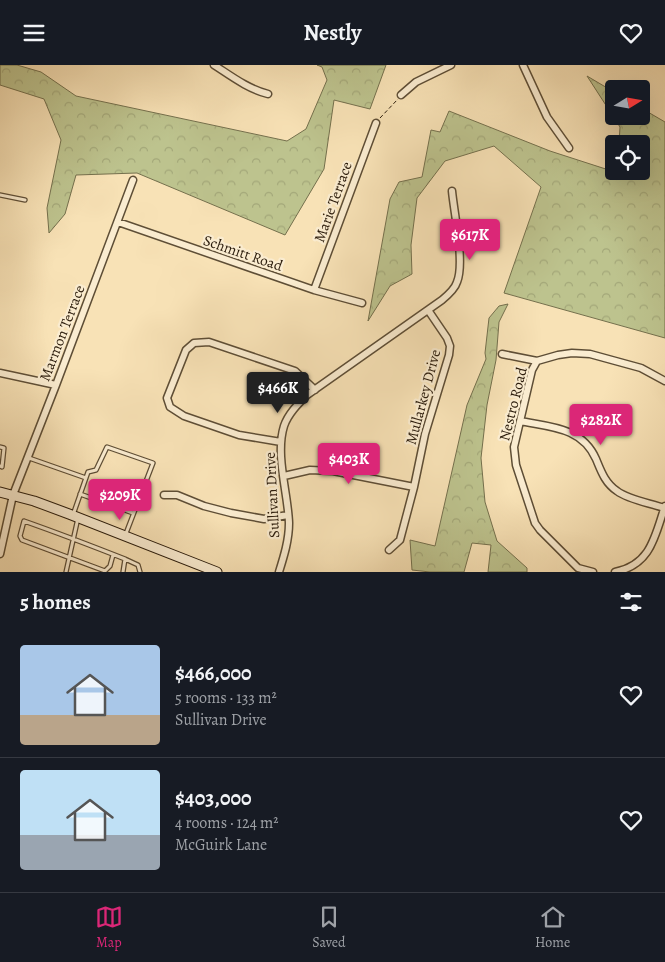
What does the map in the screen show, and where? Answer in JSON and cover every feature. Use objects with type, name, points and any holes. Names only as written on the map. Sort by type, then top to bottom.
[{"type":"main road","points":[[0,492],[14,495],[76,517],[217,572]]},
{"type":"street","points":[[214,65],[257,91],[268,93]]},
{"type":"street","points":[[402,95],[416,82],[451,65]]},
{"type":"street","points":[[523,65],[547,117],[569,147]]},
{"type":"street","name":"Marie Terrace","points":[[314,290],[376,123]]},
{"type":"street","name":"Marmon Terrace","points":[[0,554],[3,529],[14,495],[133,180]]},
{"type":"street","points":[[428,310],[447,296],[458,282],[460,256],[452,191]]},
{"type":"street","name":"Schmitt Road","points":[[118,222],[314,290],[362,303]]},
{"type":"street","name":"Sullivan Drive","points":[[279,572],[288,539],[288,515],[281,455],[284,425],[302,400],[428,310]]},
{"type":"street","name":"Mullarkey Drive","points":[[389,550],[400,540],[425,434],[449,355],[450,346],[447,337],[428,310]]},
{"type":"street","points":[[281,442],[239,435],[184,416],[170,407],[167,398],[186,350],[194,343],[209,343],[295,371],[315,390]]},
{"type":"street","name":"Nestro Road","points":[[593,572],[577,570],[540,530],[535,523],[516,465],[514,447],[532,370],[537,361],[558,355],[572,353],[590,354],[641,368],[665,381]]},
{"type":"street","points":[[502,354],[537,361]]},
{"type":"street","points":[[0,373],[56,385]]},
{"type":"street","points":[[520,421],[560,428],[576,434],[587,443],[595,455],[605,479],[616,491],[665,507],[651,547],[635,565],[615,572]]},
{"type":"street","points":[[284,476],[310,470],[333,471],[414,487]]},
{"type":"street","points":[[164,495],[177,495],[204,506],[264,519],[288,515]]},
{"type":"lane","points":[[0,195],[25,200]]},
{"type":"lane","points":[[0,447],[4,448],[2,467],[0,466]]},
{"type":"lane","points":[[66,572],[74,539],[80,494],[88,472],[96,470],[107,447],[153,463],[125,536]]},
{"type":"lane","points":[[28,457],[86,478]]},
{"type":"lane","points":[[80,494],[133,513]]},
{"type":"lane","points":[[113,555],[110,566],[105,571],[22,540],[20,536],[24,521],[125,559],[138,565],[140,572]]},
{"type":"lane","points":[[123,572],[125,559]]},
{"type":"path","points":[[376,123],[402,95]]},
{"type":"green space","points":[[0,65],[17,65],[41,72],[76,96],[287,141],[306,129],[327,80],[322,67],[317,65],[386,65],[370,109],[334,100],[324,169],[285,235],[137,173],[76,175],[65,214],[49,233],[47,208],[61,140],[44,99],[0,85]]},
{"type":"green space","points":[[587,76],[605,87],[605,104]]},
{"type":"green space","points":[[449,111],[550,151],[605,169],[605,180],[650,180],[650,135],[620,135],[619,125],[650,125],[650,113],[665,122],[665,338],[504,293],[541,187],[494,146],[445,161],[417,198],[411,245],[412,274],[390,286],[368,321],[390,199],[399,182],[422,177],[431,130],[440,132]]},
{"type":"green space","points":[[508,304],[499,322],[496,360],[487,405],[481,458],[485,502],[497,541],[527,568],[527,572],[488,572],[491,545],[472,543],[464,572],[412,570],[410,540],[435,546],[467,405],[486,359],[489,318],[499,306]]}]
